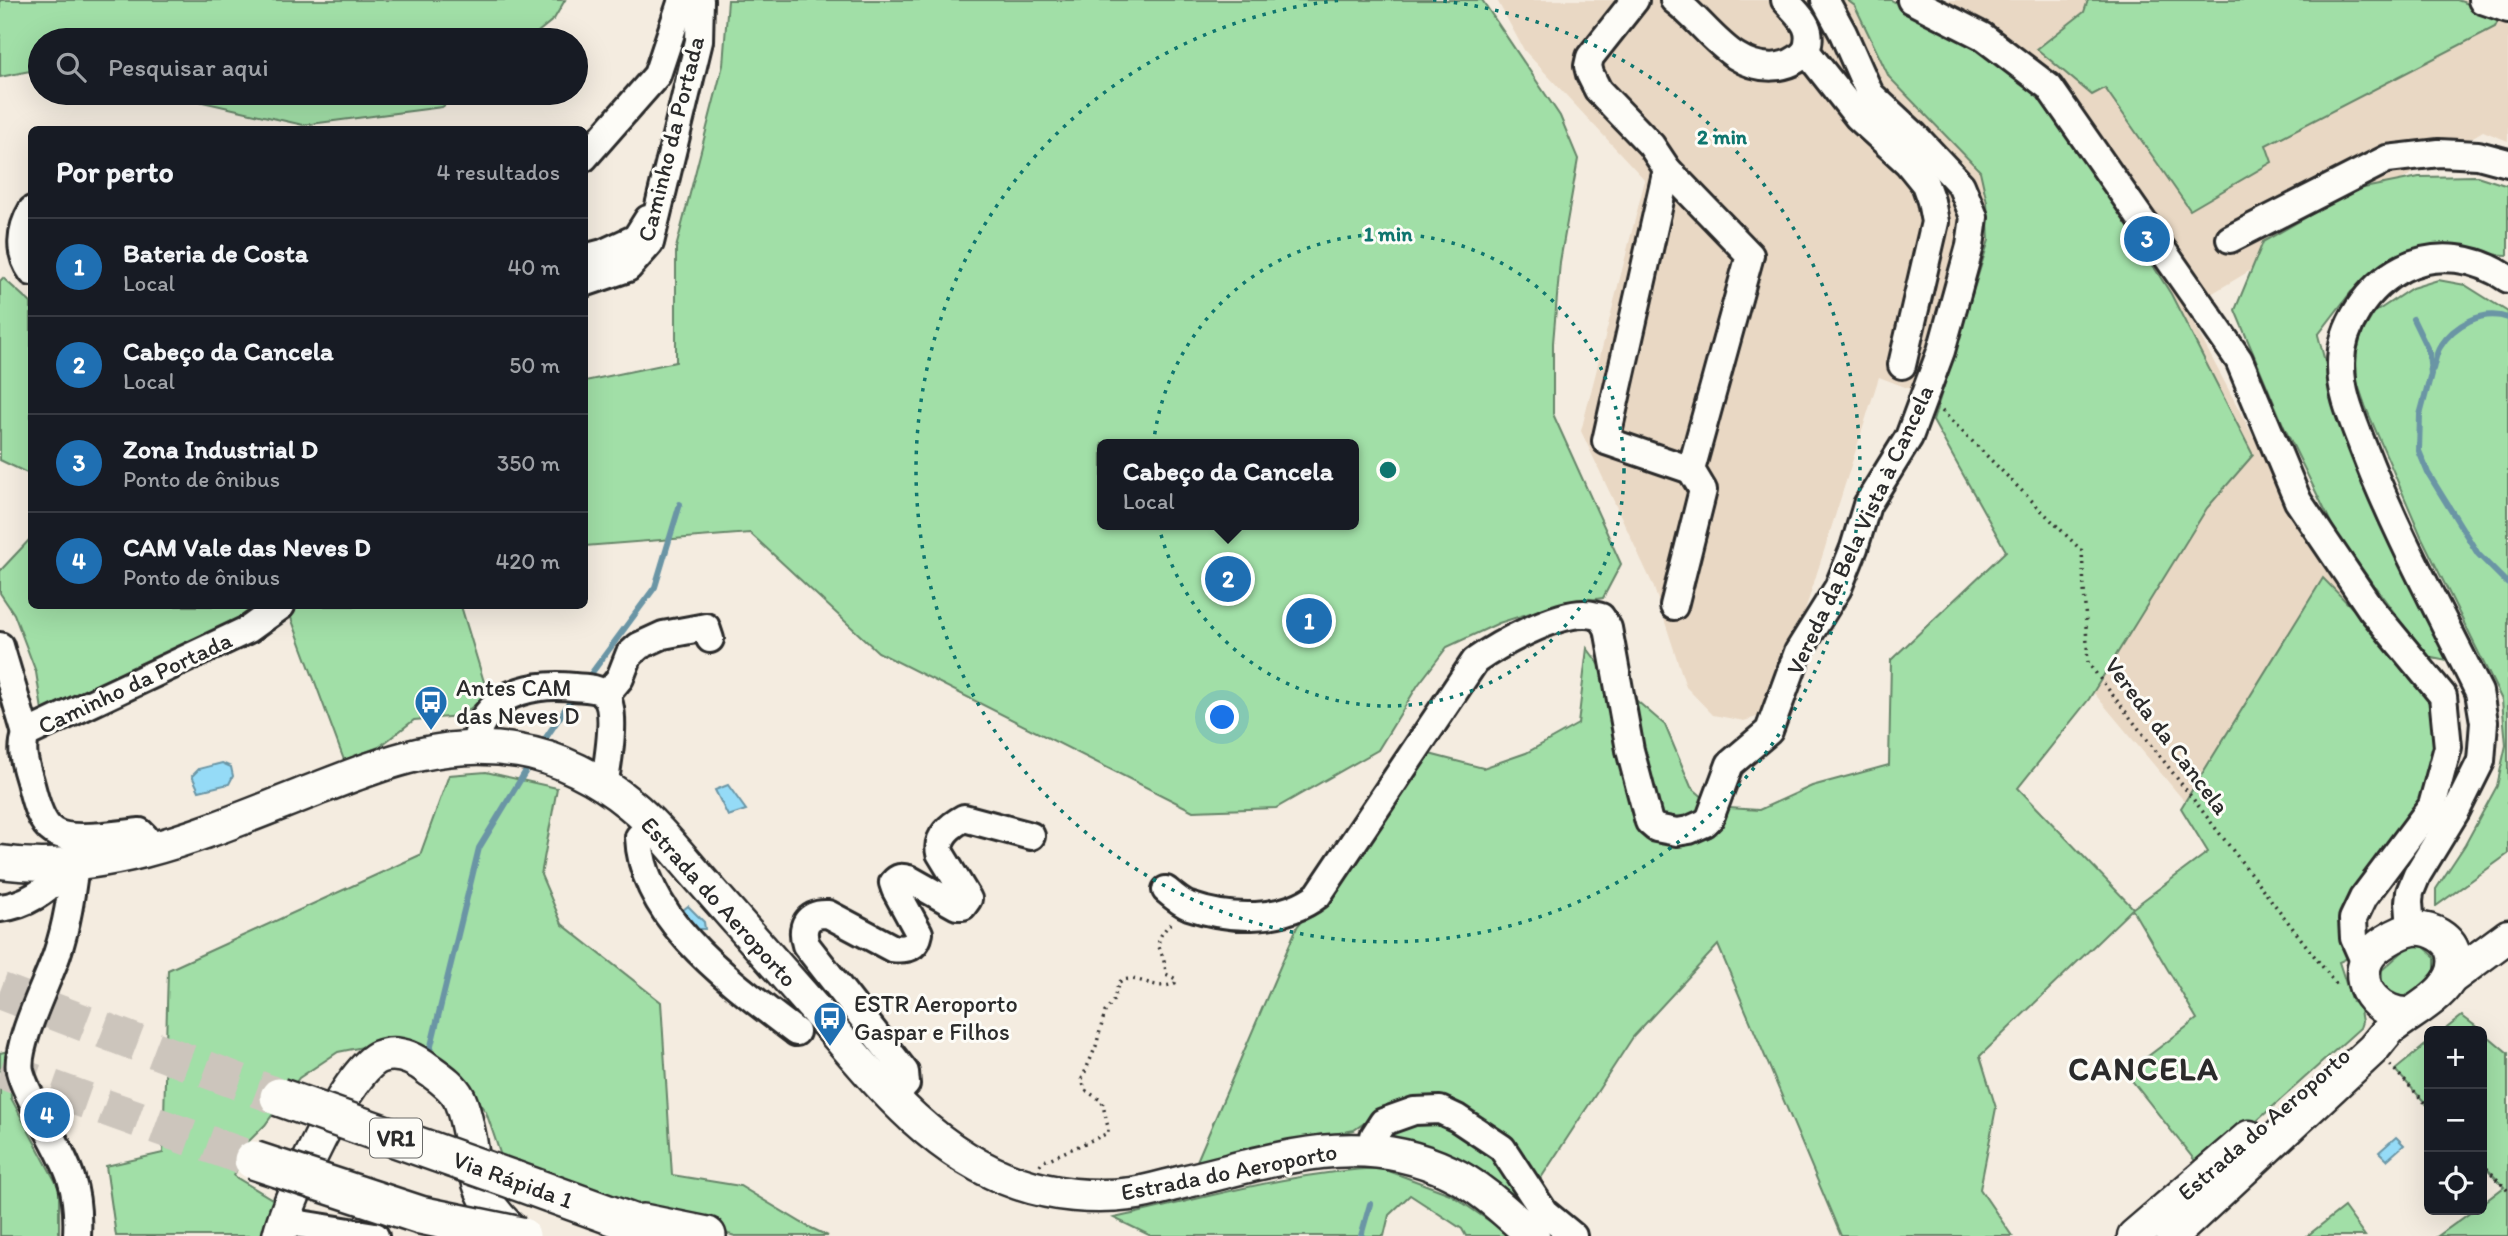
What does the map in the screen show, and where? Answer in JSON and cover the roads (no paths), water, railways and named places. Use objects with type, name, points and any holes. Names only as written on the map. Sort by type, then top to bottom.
[{"type":"highway","name":"Via Rápida 1","points":[[279,1097],[668,1236]]},
{"type":"highway","name":"Via Rápida 1","points":[[253,1160],[420,1215],[519,1236]]},
{"type":"highway","points":[[613,1217],[707,1236]]},
{"type":"main road","name":"Estrada do Aeroporto","points":[[0,862],[25,866],[75,865],[148,850],[222,825],[394,759],[447,748],[522,751],[574,769],[630,803],[892,1097],[928,1132],[965,1158],[1019,1184],[1063,1193],[1131,1194],[1316,1151],[1373,1150],[1406,1156],[1451,1173],[1497,1203],[1533,1236]]},
{"type":"main road","points":[[2450,945],[2471,941],[2487,933],[2508,916]]},
{"type":"main road","points":[[2411,929],[2431,930],[2450,945],[2455,965],[2449,979],[2438,993],[2409,1014],[2396,1014],[2374,1001],[2365,985],[2365,963],[2384,943],[2411,929]]},
{"type":"main road","points":[[2449,979],[2508,936]]},
{"type":"main road","name":"Estrada do Aeroporto","points":[[2134,1236],[2362,1038],[2372,1022],[2374,1001]]},
{"type":"main road","name":"Estrada do Aeroporto","points":[[2172,1236],[2409,1014]]},
{"type":"main road","points":[[280,1229],[304,1167],[345,1096],[369,1063],[382,1056],[402,1055],[417,1060],[442,1079],[458,1097],[466,1118],[481,1192],[498,1217],[519,1236]]},
{"type":"street","points":[[588,153],[657,75],[682,0]]},
{"type":"street","name":"Caminho da Portada","points":[[588,282],[628,268],[650,243],[699,41],[701,0]]},
{"type":"street","points":[[1635,0],[1595,50],[1588,66],[1593,83],[1651,145],[1663,159],[1667,169],[1750,255],[1691,470]]},
{"type":"street","points":[[1674,0],[1736,56],[1763,67],[1790,64],[1799,59],[1810,40],[1805,22],[1785,0]]},
{"type":"street","name":"Vereda da Bela Vista à Cancela","points":[[1177,898],[1219,912],[1262,917],[1306,905],[1318,895],[1475,661],[1500,644],[1529,631],[1585,614],[1601,617],[1608,628],[1630,750],[1649,822],[1656,828],[1677,832],[1689,830],[1710,818],[1730,764],[1769,731],[1798,652],[1838,588],[1867,505],[1909,437],[1941,351],[1970,246],[1974,217],[1961,185],[1914,135],[1870,94],[1825,0]]},
{"type":"street","points":[[1911,0],[1982,36],[2049,87],[2239,360],[2298,501],[2371,609],[2444,696],[2448,747],[2432,806],[2363,898],[2353,919],[2354,938],[2365,963]]},
{"type":"street","points":[[2482,0],[2508,9]]},
{"type":"street","points":[[1806,51],[1858,117],[1908,163],[1925,184],[1931,201],[1935,222],[1902,365]]},
{"type":"street","points":[[2230,239],[2387,159],[2439,153],[2478,155],[2508,163]]},
{"type":"street","points":[[1667,169],[1606,441],[1691,470],[1703,490],[1674,606]]},
{"type":"street","points":[[588,257],[636,238],[659,203]]},
{"type":"street","points":[[28,217],[23,225],[23,260],[28,267]]},
{"type":"street","points":[[2411,929],[2410,892],[2481,761],[2484,722],[2479,692],[2376,482],[2343,394],[2341,364],[2346,334],[2362,302],[2389,276],[2414,263],[2469,259],[2496,270],[2508,279]]},
{"type":"street","name":"Caminho da Portada","points":[[148,850],[145,837],[140,832],[73,837],[53,832],[44,821],[34,796],[21,747],[26,734],[249,629],[277,609]]},
{"type":"street","points":[[483,748],[481,725],[485,718],[511,695],[528,688],[548,685],[588,690],[620,678],[629,655],[639,646],[663,635],[706,627],[710,639]]},
{"type":"street","points":[[0,646],[26,734]]},
{"type":"street","points":[[588,690],[611,716],[604,786]]},
{"type":"street","points":[[892,1097],[906,1084],[905,1072],[806,945],[804,925],[810,918],[828,914],[892,948],[911,948],[917,942],[919,933],[895,889],[893,883],[897,878],[909,879],[957,905],[963,905],[968,899],[940,853],[938,845],[941,837],[964,818],[1031,836]]},
{"type":"street","points":[[651,825],[639,836],[639,846],[646,878],[665,914],[725,977],[796,1032]]},
{"type":"street","points":[[0,908],[11,907],[34,898],[75,865]]},
{"type":"street","points":[[75,865],[66,921],[57,953],[20,1052],[20,1070],[29,1094],[72,1175],[78,1203],[77,1236]]},
{"type":"street","points":[[1373,1150],[1374,1136],[1383,1122],[1414,1111],[1440,1110],[1502,1148],[1545,1212],[1573,1236]]},
{"type":"street","points":[[280,1229],[375,1236]]},
{"type":"water","points":[[222,763],[231,767],[233,776],[229,784],[199,791],[192,776],[199,769]]},
{"type":"water","points":[[728,785],[746,810],[728,816],[715,790]]},
{"type":"water","points":[[688,906],[704,922],[705,929],[697,929],[683,910]]},
{"type":"water","points":[[2396,1137],[2404,1145],[2387,1160],[2379,1152]]},
{"type":"waterway","points":[[2433,369],[2440,347],[2461,326],[2479,317],[2508,318]]},
{"type":"waterway","points":[[2413,319],[2429,352],[2431,374],[2420,415],[2419,451],[2428,473],[2478,554],[2508,584]]},
{"type":"waterway","points":[[585,682],[655,587],[680,504]]},
{"type":"waterway","points":[[541,745],[576,693]]},
{"type":"waterway","points":[[430,1050],[479,848],[530,764]]},
{"type":"waterway","points":[[1361,1236],[1370,1204]]},
{"type":"tunnel","points":[[0,991],[279,1097]]},
{"type":"tunnel","points":[[0,1070],[253,1160]]},
{"type":"place","name":"Zona Industrial D","points":[[2147,239]]},
{"type":"place","name":"Cabeço da Cancela","points":[[1228,579]]},
{"type":"place","name":"Bateria de Costa","points":[[1309,621]]},
{"type":"place","name":"Antes CAM das Neves D","points":[[431,732]]},
{"type":"place","name":"ESTR Aeroporto Gaspar e Filhos","points":[[830,1048]]},
{"type":"place","name":"CAM Vale das Neves D","points":[[47,1115]]},
{"type":"district","name":"CANCELA","points":[[2144,1069]]}]
